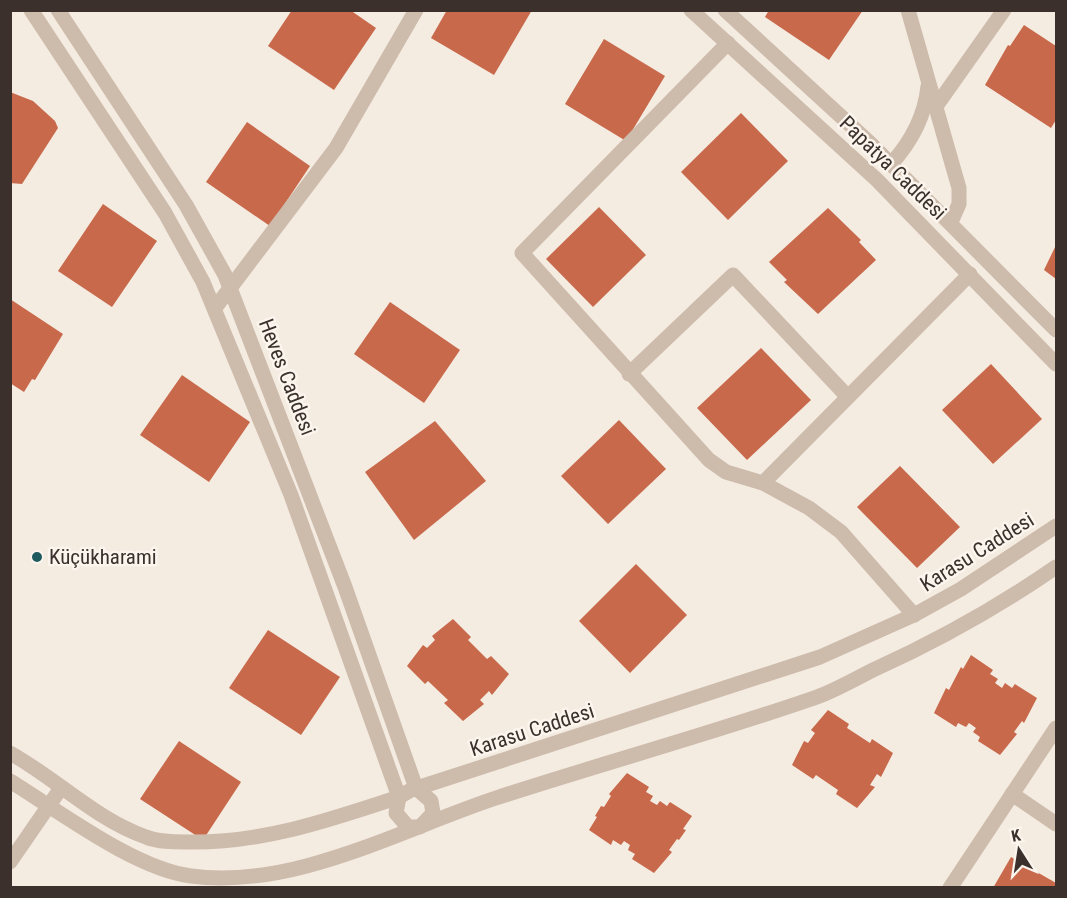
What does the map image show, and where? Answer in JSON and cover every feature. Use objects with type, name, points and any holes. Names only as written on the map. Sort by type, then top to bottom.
[{"type":"street","name":"Heves Caddesi","points":[[31,10],[165,213],[215,308],[291,495],[399,797]]},
{"type":"street","name":"Heves Caddesi","points":[[58,10],[186,205],[230,287],[345,587],[416,788]]},
{"type":"street","points":[[215,308],[336,148],[416,10]]},
{"type":"street","name":"Papatya Caddesi","points":[[691,10],[877,180],[1056,364]]},
{"type":"street","name":"Papatya Caddesi","points":[[724,10],[891,164],[1056,330]]},
{"type":"street","points":[[908,10],[959,188],[959,204],[951,222],[933,236]]},
{"type":"street","points":[[937,105],[1004,10]]},
{"type":"street","points":[[728,43],[522,253],[709,460],[726,472],[763,483],[809,508],[841,532],[914,615]]},
{"type":"street","points":[[877,180],[915,131],[925,106],[929,80]]},
{"type":"street","points":[[763,483],[970,274]]},
{"type":"street","points":[[629,374],[733,276],[847,396]]},
{"type":"street","name":"Karasu Caddesi","points":[[10,753],[117,824],[148,838],[193,842],[229,841],[287,831],[320,823],[399,797],[416,788],[775,674],[864,639],[914,615],[999,566],[1056,526]]},
{"type":"street","points":[[10,781],[135,858],[159,868],[191,876],[240,877],[280,873],[497,798],[819,696],[907,655],[990,610],[1056,567]]},
{"type":"street","points":[[950,888],[1056,728]]},
{"type":"street","points":[[10,862],[61,788]]},
{"type":"street","points":[[399,797],[395,807],[398,819],[408,826],[420,826],[430,819],[433,807],[428,795],[416,788]]},
{"type":"street","points":[[1012,794],[1056,824]]},
{"type":"building","points":[[292,10],[350,10],[376,28],[334,90],[268,46]]},
{"type":"building","points":[[447,10],[532,10],[494,75],[431,38]]},
{"type":"building","points":[[769,10],[863,10],[829,60],[765,17]]},
{"type":"building","points":[[1024,25],[1056,46],[1056,120],[1051,128],[985,85],[1008,45],[1010,46]]},
{"type":"building","points":[[604,39],[665,76],[626,141],[565,104]]},
{"type":"building","points":[[10,92],[33,101],[55,121],[58,128],[22,184],[10,183]]},
{"type":"building","points":[[741,113],[788,161],[728,220],[681,172]]},
{"type":"building","points":[[247,122],[310,166],[270,226],[206,182]]},
{"type":"building","points":[[103,204],[157,241],[112,307],[58,271]]},
{"type":"building","points":[[599,207],[646,255],[593,307],[546,259]]},
{"type":"building","points":[[828,208],[861,240],[859,242],[876,260],[818,314],[784,282],[787,280],[769,262]]},
{"type":"building","points":[[1056,245],[1056,279],[1044,270]]},
{"type":"building","points":[[10,299],[63,334],[35,380],[32,379],[24,392],[10,383]]},
{"type":"building","points":[[390,302],[460,350],[424,403],[354,354]]},
{"type":"building","points":[[761,348],[811,400],[747,460],[697,408]]},
{"type":"building","points":[[991,364],[1042,419],[993,464],[942,410]]},
{"type":"building","points":[[182,375],[250,422],[209,482],[140,435]]},
{"type":"building","points":[[619,420],[666,469],[608,524],[561,476]]},
{"type":"building","points":[[435,421],[486,481],[414,540],[365,472]]},
{"type":"building","points":[[900,466],[960,527],[917,568],[857,507]]},
{"type":"building","points":[[636,564],[687,615],[630,673],[579,621]]},
{"type":"building","points":[[453,619],[471,637],[468,640],[487,659],[491,656],[509,674],[492,695],[489,691],[480,700],[484,704],[463,721],[444,703],[448,700],[428,681],[425,684],[407,666],[423,645],[427,648],[435,640],[432,636]]},
{"type":"building","points":[[268,630],[340,677],[301,735],[229,688]]},
{"type":"building","points":[[971,655],[993,670],[990,674],[998,679],[995,683],[1002,688],[1005,683],[1012,688],[1015,684],[1037,698],[1024,723],[1022,721],[1014,732],[1017,734],[1000,755],[978,741],[980,737],[973,732],[976,728],[969,723],[966,727],[958,723],[956,727],[934,713],[946,688],[949,690],[961,667],[963,669]]},
{"type":"building","points":[[828,710],[849,724],[847,728],[870,743],[872,739],[893,753],[881,777],[877,774],[870,785],[875,787],[857,808],[836,794],[838,790],[816,775],[813,779],[792,765],[804,741],[808,743],[815,733],[811,730]]},
{"type":"building","points":[[179,741],[241,782],[203,840],[140,799]]},
{"type":"building","points":[[627,773],[649,787],[646,792],[653,796],[650,801],[657,805],[660,801],[667,806],[670,802],[692,816],[683,829],[686,830],[669,850],[672,852],[654,873],[632,859],[635,854],[628,850],[630,845],[624,841],[621,845],[613,840],[611,845],[589,830],[601,806],[604,807],[611,796],[609,794]]},
{"type":"building","points":[[1011,857],[1056,883],[1056,888],[993,888]]},
{"type":"place","name":"Küçükharami","points":[[37,557]]}]
